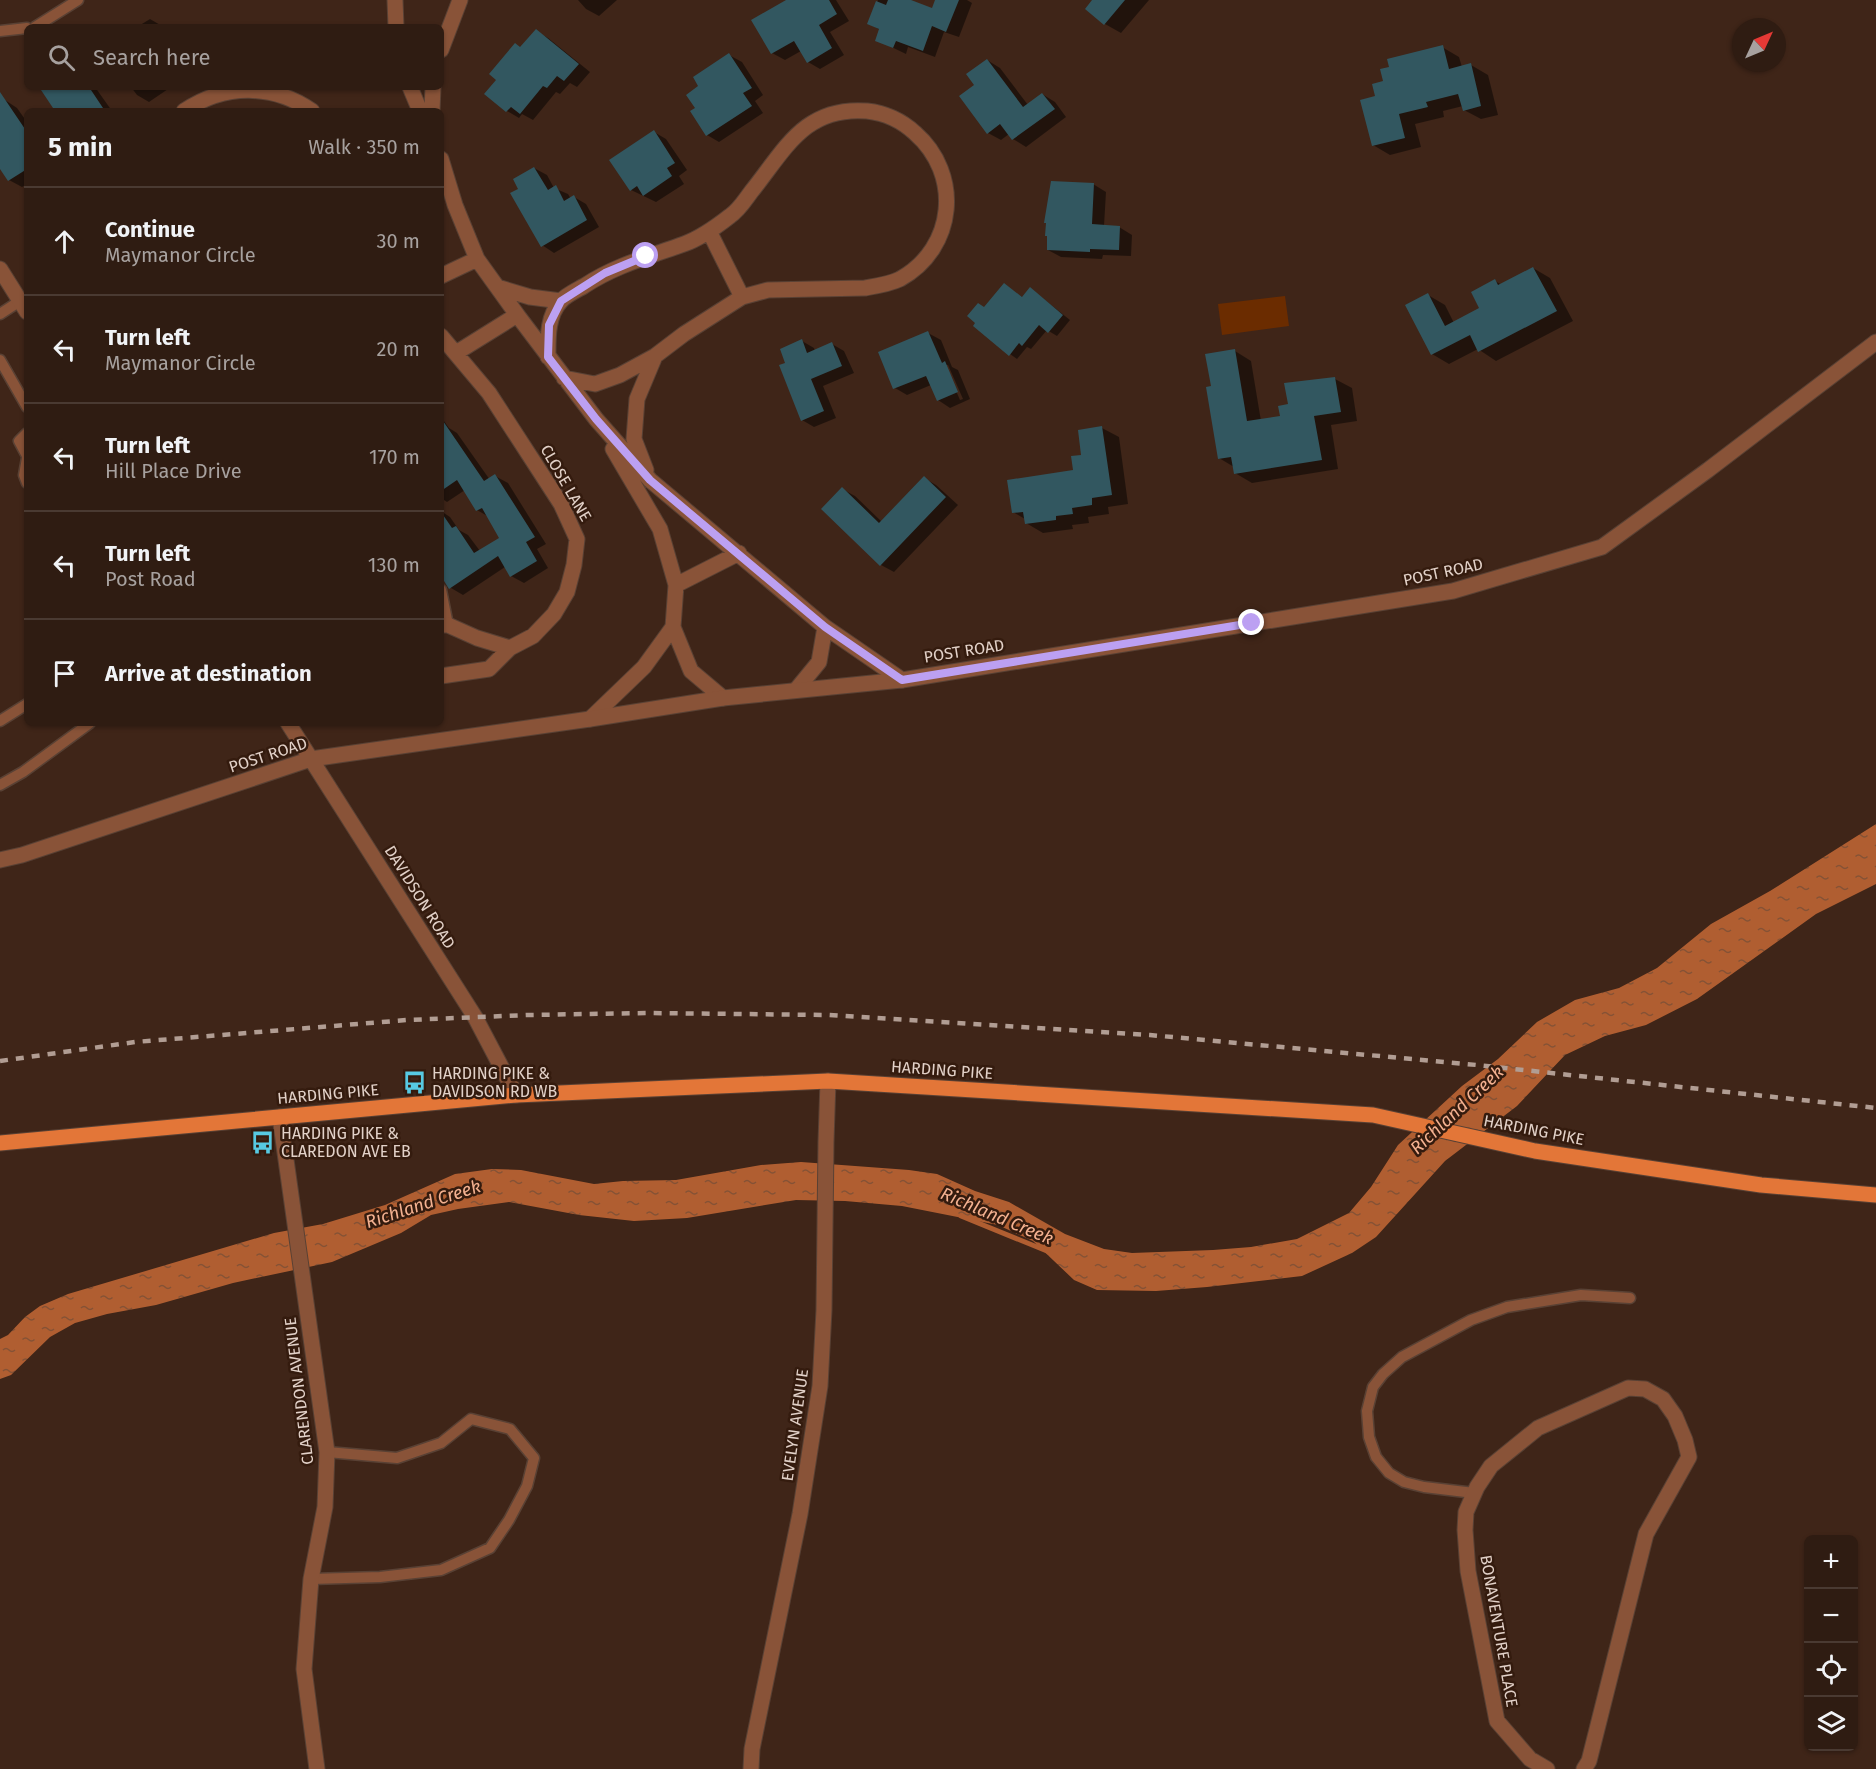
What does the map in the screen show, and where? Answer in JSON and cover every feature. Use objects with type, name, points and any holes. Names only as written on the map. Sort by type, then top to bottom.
[{"type":"main road","name":"HARDING PIKE","points":[[0,1143],[516,1095],[828,1081],[1373,1115],[1535,1150],[1761,1185],[1876,1196]]},
{"type":"street","points":[[395,0],[396,24]]},
{"type":"street","points":[[444,42],[460,0]]},
{"type":"street","points":[[190,108],[216,96],[242,90],[260,90],[281,94],[308,108]]},
{"type":"street","points":[[411,90],[419,108]]},
{"type":"street","points":[[432,108],[433,90]]},
{"type":"street","points":[[548,357],[549,325],[561,301],[605,273],[685,243],[709,231],[733,214],[789,142],[801,129],[816,120],[831,114],[849,111],[868,111],[888,116],[906,125],[924,141],[936,156],[943,175],[947,212],[934,244],[917,266],[900,279],[881,286],[865,288],[768,290],[742,297],[684,334],[655,356],[620,375],[595,384],[564,378]]},
{"type":"street","points":[[444,169],[455,206],[477,259],[596,419],[650,480],[825,627],[902,680]]},
{"type":"street","points":[[709,231],[742,297]]},
{"type":"street","points":[[444,275],[477,259]]},
{"type":"street","points":[[0,269],[24,306]]},
{"type":"street","points":[[497,287],[530,297],[561,301]]},
{"type":"street","points":[[456,353],[517,315]]},
{"type":"street","name":"CLOSE LANE","points":[[444,339],[489,393],[539,468],[561,504],[576,539],[574,565],[567,592],[558,607],[533,636],[510,648],[489,669],[444,676]]},
{"type":"street","name":"POST ROAD","points":[[0,860],[33,852],[311,759],[723,698],[902,680],[1453,591],[1602,547],[1876,342]]},
{"type":"street","points":[[650,480],[634,439],[637,399],[655,356]]},
{"type":"street","points":[[596,419],[660,529],[676,585],[674,627],[691,670],[723,698]]},
{"type":"street","points":[[676,585],[738,553]]},
{"type":"street","points":[[444,625],[510,648]]},
{"type":"street","points":[[590,719],[644,667],[674,627]]},
{"type":"street","points":[[796,690],[819,662],[825,627]]},
{"type":"street","name":"DAVIDSON ROAD","points":[[290,726],[475,1017],[516,1095]]},
{"type":"street","name":"EVELYN AVENUE","points":[[751,1769],[752,1749],[800,1514],[820,1386],[824,1310],[828,1081]]},
{"type":"street","name":"CLARENDON AVENUE","points":[[280,1116],[327,1452],[325,1507],[311,1579],[304,1669],[317,1769]]},
{"type":"street","name":"BONAVENTURE PLACE","points":[[1547,1769],[1530,1759],[1497,1721],[1468,1571],[1466,1512],[1474,1493],[1491,1466],[1538,1428],[1628,1388],[1645,1389],[1663,1399],[1675,1416],[1689,1457],[1646,1534],[1589,1761],[1584,1769]]},
{"type":"lane","points":[[40,24],[78,0]]},
{"type":"lane","points":[[0,31],[24,28]]},
{"type":"lane","points":[[0,314],[24,306]]},
{"type":"lane","points":[[0,360],[5,381],[24,403]]},
{"type":"lane","points":[[24,435],[19,441],[24,451]]},
{"type":"lane","points":[[0,721],[24,706]]},
{"type":"lane","points":[[0,785],[23,772],[86,726]]},
{"type":"lane","points":[[1474,1493],[1424,1487],[1404,1482],[1389,1473],[1376,1457],[1369,1437],[1367,1411],[1373,1387],[1383,1374],[1402,1357],[1440,1336],[1471,1320],[1507,1307],[1581,1295],[1630,1298]]},
{"type":"lane","points":[[311,1579],[381,1577],[441,1570],[490,1548],[509,1520],[527,1486],[534,1458],[510,1429],[471,1419],[441,1443],[397,1458],[327,1452]]},
{"type":"shaded area","points":[[1285,296],[1289,326],[1222,335],[1218,304]]},
{"type":"water","points":[[1876,824],[1876,884],[1816,914],[1697,999],[1646,1025],[1605,1036],[1565,1055],[1517,1106],[1445,1161],[1376,1237],[1352,1253],[1302,1276],[1156,1291],[1097,1290],[1074,1280],[1033,1241],[998,1225],[902,1206],[796,1200],[687,1218],[634,1221],[579,1215],[509,1202],[431,1215],[401,1233],[332,1262],[233,1283],[156,1305],[107,1314],[75,1323],[50,1337],[11,1375],[0,1379],[0,1339],[8,1335],[25,1317],[40,1306],[68,1294],[274,1233],[323,1224],[385,1205],[455,1174],[492,1169],[521,1170],[594,1184],[676,1180],[761,1165],[801,1162],[909,1170],[937,1174],[975,1191],[1009,1202],[1065,1234],[1104,1249],[1132,1253],[1213,1250],[1251,1247],[1297,1239],[1349,1213],[1371,1187],[1398,1145],[1462,1086],[1498,1059],[1537,1022],[1575,1000],[1619,988],[1657,968],[1711,924],[1770,891]]},
{"type":"building","points":[[786,0],[829,0],[837,14],[819,25],[832,48],[807,63],[794,41],[771,54],[751,20]]},
{"type":"building","points":[[888,0],[911,0],[932,8],[935,0],[959,0],[946,32],[932,26],[923,51],[896,41],[893,48],[875,41],[879,29],[867,24],[876,1],[886,5]]},
{"type":"building","points":[[1092,0],[1125,0],[1104,25],[1085,9]]},
{"type":"building","points":[[536,29],[579,64],[564,81],[557,76],[547,88],[543,86],[520,114],[511,107],[506,112],[484,94],[496,80],[489,74],[515,43],[520,47]]},
{"type":"building","points":[[1443,45],[1449,69],[1471,63],[1481,106],[1463,111],[1458,94],[1426,102],[1428,107],[1399,114],[1405,138],[1372,146],[1360,100],[1375,96],[1372,84],[1383,81],[1380,69],[1389,67],[1387,59]]},
{"type":"building","points":[[729,53],[752,88],[743,93],[752,106],[706,136],[690,111],[695,108],[686,95],[698,86],[693,77]]},
{"type":"building","points":[[987,59],[1023,107],[1042,93],[1055,109],[1012,140],[1000,124],[987,134],[959,96],[974,85],[966,74]]},
{"type":"building","points":[[41,90],[91,90],[103,108],[53,108]]},
{"type":"building","points":[[0,92],[24,128],[24,171],[8,181],[0,169]]},
{"type":"building","points":[[654,130],[675,163],[667,168],[672,176],[643,196],[637,186],[630,191],[609,160]]},
{"type":"building","points":[[534,167],[548,190],[556,185],[564,201],[574,195],[587,220],[541,247],[510,193],[518,189],[513,179]]},
{"type":"building","points":[[1051,181],[1094,183],[1092,224],[1120,226],[1119,250],[1090,249],[1090,252],[1047,250],[1046,223],[1044,223]]},
{"type":"building","points":[[1533,267],[1557,311],[1478,352],[1470,335],[1431,355],[1405,305],[1428,293],[1445,326],[1479,308],[1471,292],[1495,279],[1498,285]]},
{"type":"building","points":[[1004,283],[1022,297],[1030,287],[1063,315],[1048,333],[1039,325],[1022,346],[1019,343],[1009,356],[973,326],[975,323],[967,316],[978,303],[984,307]]},
{"type":"building","points":[[928,331],[942,363],[945,361],[958,392],[937,401],[926,376],[893,389],[878,352]]},
{"type":"building","points":[[802,339],[807,353],[832,342],[842,366],[811,379],[824,411],[801,421],[779,365],[785,363],[780,349]]},
{"type":"building","points":[[1235,349],[1247,421],[1280,416],[1278,406],[1288,404],[1284,383],[1335,377],[1341,412],[1314,416],[1322,460],[1234,474],[1231,457],[1218,459],[1206,387],[1211,386],[1205,354]]},
{"type":"building","points":[[444,422],[484,481],[495,474],[535,537],[526,542],[537,561],[510,577],[498,556],[449,589],[444,581],[444,516],[452,528],[456,526],[474,553],[499,538],[482,508],[476,511],[457,480],[444,489]]},
{"type":"building","points":[[1102,426],[1112,495],[1092,498],[1092,505],[1072,508],[1073,514],[1056,516],[1056,520],[1025,524],[1023,512],[1012,513],[1007,480],[1073,470],[1071,456],[1081,455],[1078,430]]},
{"type":"building","points":[[924,476],[946,497],[880,566],[821,509],[842,487],[879,523]]},
{"type":"waterway","name":"Richland Creek","points":[[961,1216],[1047,1251]]},
{"type":"railway","points":[[0,1061],[135,1042],[407,1020],[648,1013],[829,1015],[1150,1035],[1477,1065],[1876,1108]]},
{"type":"place","name":"HARDING PIKE & DAVIDSON RD WB","points":[[414,1082]]},
{"type":"place","name":"HARDING PIKE & CLAREDON AVE EB","points":[[263,1142]]},
{"type":"route","points":[[646,256],[605,273],[561,301],[549,325],[548,357],[596,419],[650,480],[825,627],[902,680],[1252,623]]}]
